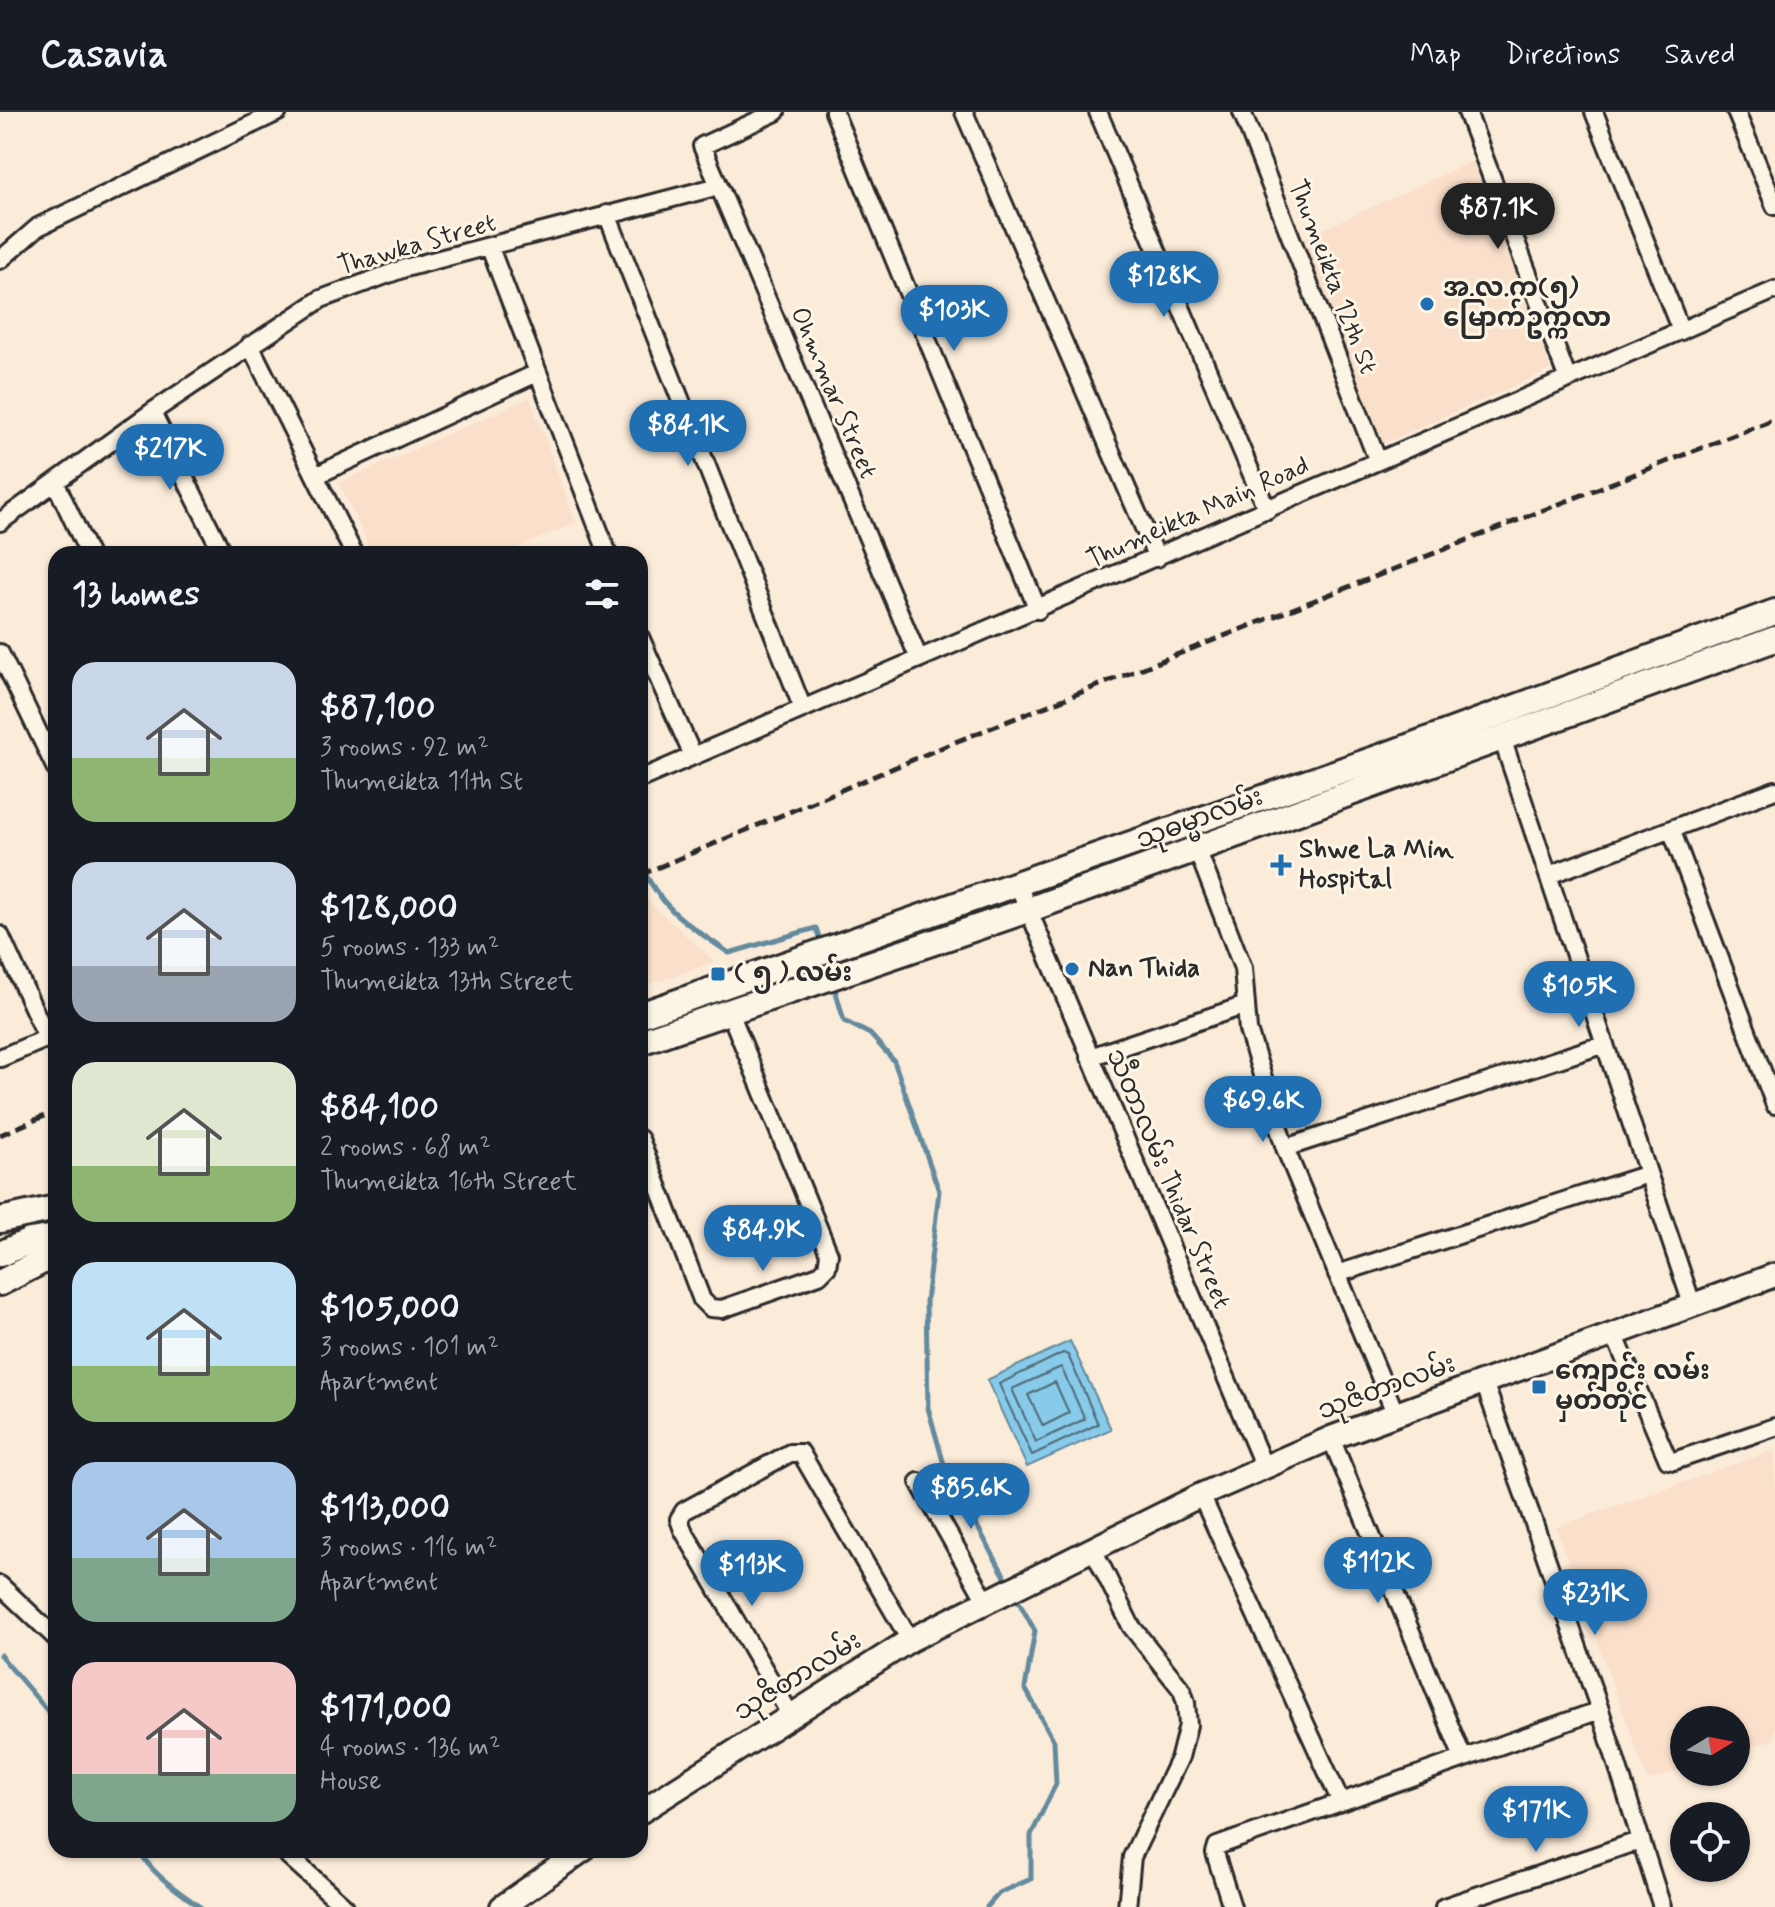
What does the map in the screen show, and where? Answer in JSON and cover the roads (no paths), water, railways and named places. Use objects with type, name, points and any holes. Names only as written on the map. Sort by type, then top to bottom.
[{"type":"main road","name":"သုဓမ္မာလမ်း","points":[[648,1012],[1286,791],[1775,612]]},
{"type":"main road","name":"သုဓမ္မာလမ်း","points":[[648,1039],[1028,910],[1775,639]]},
{"type":"main road","points":[[0,1220],[48,1210]]},
{"type":"main road","points":[[0,1254],[30,1241],[48,1239]]},
{"type":"main road","points":[[0,1283],[48,1244]]},
{"type":"main road","name":"သုဇိတာလမ်း","points":[[648,1807],[910,1640],[1201,1495],[1331,1438],[1775,1275]]},
{"type":"main road","points":[[502,1907],[572,1858]]},
{"type":"street","points":[[0,260],[38,227],[278,112]]},
{"type":"street","name":"Ohmmar Street","points":[[776,112],[702,146],[919,659]]},
{"type":"street","points":[[834,112],[1038,610]]},
{"type":"street","points":[[964,112],[1157,558]]},
{"type":"street","points":[[1098,112],[1267,510]]},
{"type":"street","name":"Thumeikta 12th St","points":[[1242,112],[1377,459]]},
{"type":"street","points":[[1467,112],[1567,377]]},
{"type":"street","points":[[1594,112],[1681,331]]},
{"type":"street","points":[[1736,112],[1775,206]]},
{"type":"street","name":"Thawka Street","points":[[0,522],[152,412],[321,299],[405,268],[719,186]]},
{"type":"street","points":[[607,214],[803,709]]},
{"type":"street","points":[[490,248],[605,546]]},
{"type":"street","name":"Thumeikta Main Road","points":[[648,776],[1775,290]]},
{"type":"street","points":[[250,345],[350,546]]},
{"type":"street","points":[[315,476],[537,373]]},
{"type":"street","points":[[152,412],[219,546]]},
{"type":"street","points":[[56,484],[85,546]]},
{"type":"street","points":[[0,653],[48,752]]},
{"type":"street","points":[[648,656],[693,756]]},
{"type":"street","points":[[1502,738],[1693,1307]]},
{"type":"street","points":[[1549,875],[1775,790]]},
{"type":"street","points":[[1286,791],[1293,815]]},
{"type":"street","points":[[1671,829],[1775,1105]]},
{"type":"street","points":[[1197,849],[1243,968],[1253,1048],[1285,1148],[1396,1415]]},
{"type":"street","name":"သီတာလမ်း Thidar Street","points":[[1018,885],[1264,1467]]},
{"type":"street","points":[[0,935],[48,1030]]},
{"type":"street","points":[[1090,1057],[1246,1005]]},
{"type":"street","points":[[648,1160],[702,1300],[710,1308],[736,1304],[819,1275],[827,1267],[829,1254],[729,1010]]},
{"type":"street","points":[[0,1058],[48,1037]]},
{"type":"street","points":[[1285,1148],[1605,1044]]},
{"type":"street","points":[[1337,1274],[1648,1174]]},
{"type":"street","points":[[1615,1336],[1668,1460],[1674,1461],[1775,1427]]},
{"type":"street","points":[[1484,1382],[1600,1710],[1662,1907]]},
{"type":"street","points":[[1331,1438],[1463,1758]]},
{"type":"street","points":[[790,1714],[679,1519],[684,1511],[790,1453],[801,1453],[910,1640]]},
{"type":"street","points":[[919,1482],[988,1599]]},
{"type":"street","points":[[1201,1495],[1340,1800]]},
{"type":"street","points":[[1093,1549],[1131,1626],[1182,1690],[1186,1703],[1188,1725],[1180,1757],[1132,1857],[1127,1907]]},
{"type":"street","points":[[0,1585],[48,1630]]},
{"type":"street","points":[[1232,1907],[1215,1853],[1217,1846],[1600,1710]]},
{"type":"street","points":[[1444,1907],[1641,1840]]},
{"type":"street","points":[[291,1858],[345,1907]]},
{"type":"water","points":[[1070,1341],[1111,1429],[1027,1467],[987,1380]]},
{"type":"waterway","points":[[648,878],[677,915],[729,953],[816,928],[822,946]]},
{"type":"waterway","points":[[833,982],[844,1021],[870,1034],[894,1061],[939,1191],[926,1302],[928,1408],[945,1468],[1008,1582]]},
{"type":"waterway","points":[[987,1907],[999,1893],[1031,1879],[1031,1835],[1056,1784],[1054,1741],[1025,1688],[1035,1631],[1015,1595]]},
{"type":"waterway","points":[[0,1655],[48,1712]]},
{"type":"waterway","points":[[144,1858],[158,1874],[200,1907]]},
{"type":"railway","points":[[648,872],[955,742],[1775,419]]},
{"type":"railway","points":[[0,1135],[48,1114]]},
{"type":"place","name":"အ.လ.က(၅) မြောက်ဥက္ကလာ","points":[[1427,304]]},
{"type":"place","name":"Shwe La Min Hospital","points":[[1281,865]]},
{"type":"place","name":"Nan Thida","points":[[1072,969]]},
{"type":"place","name":"( ၅ ) လမ်း","points":[[718,974]]},
{"type":"place","name":"ကျောင်း လမ်း မှတ်တိုင်","points":[[1539,1387]]}]
